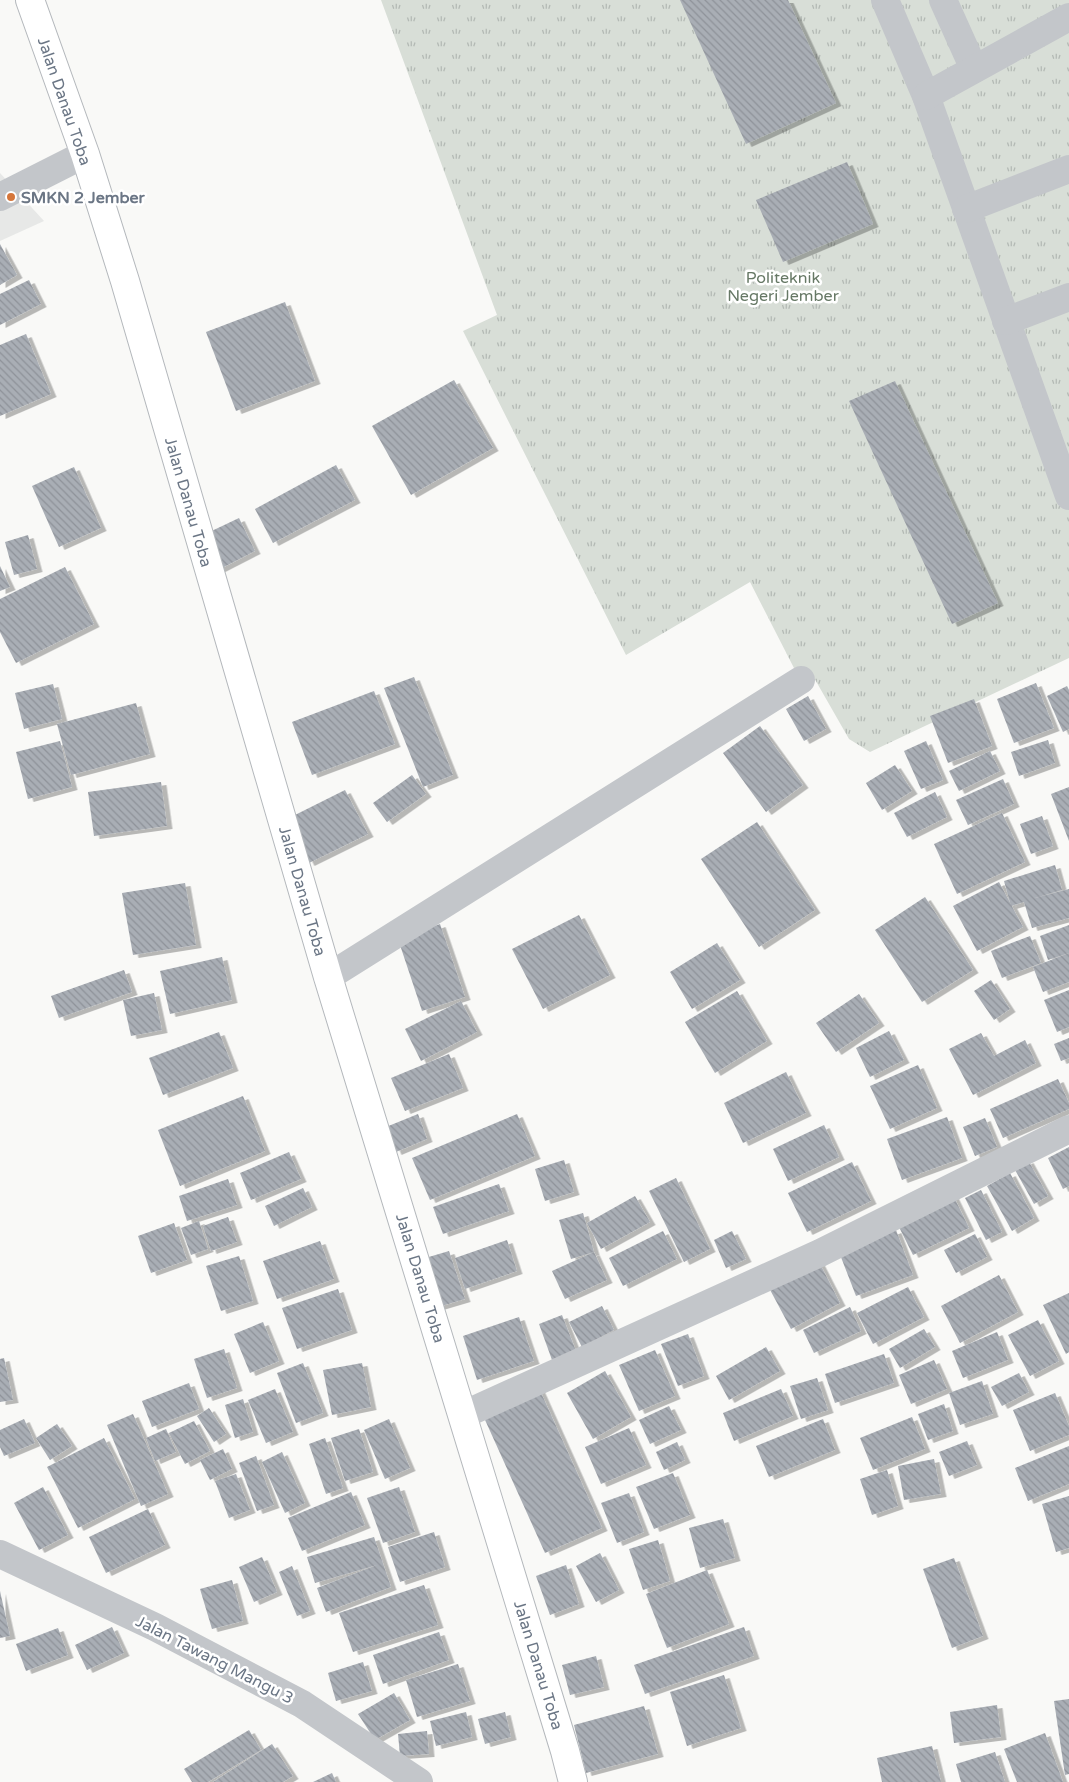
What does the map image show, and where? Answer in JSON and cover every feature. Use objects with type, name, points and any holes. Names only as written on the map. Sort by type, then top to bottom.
[{"type":"main road","name":"Jalan Danau Toba","points":[[30,0],[85,154],[125,281],[328,977],[463,1415],[573,1782]]},
{"type":"street","points":[[885,0],[926,96],[1069,496]]},
{"type":"street","points":[[943,0],[974,69]]},
{"type":"street","points":[[926,96],[1069,17]]},
{"type":"street","points":[[0,196],[85,154]]},
{"type":"street","points":[[966,209],[1069,170]]},
{"type":"street","points":[[1006,321],[1069,297]]},
{"type":"street","points":[[328,977],[801,680]]},
{"type":"street","points":[[463,1415],[820,1253],[1069,1129]]},
{"type":"street","name":"Jalan Tawang Mangu 3","points":[[0,1554],[155,1627],[302,1704],[419,1782]]},
{"type":"shaded area","name":"SMKN 2 Jember","points":[[0,173],[44,221],[0,241]]},
{"type":"green space","name":"Politeknik Negeri Jember","points":[[381,0],[1069,0],[1069,658],[870,752],[849,739],[813,676],[795,670],[750,582],[626,655],[463,331],[497,315]]},
{"type":"building","points":[[680,0],[788,0],[836,103],[746,144]]},
{"type":"building","points":[[847,162],[873,224],[783,262],[756,200]]},
{"type":"building","points":[[0,244],[17,275],[0,285]]},
{"type":"building","points":[[29,280],[41,304],[0,325],[0,294]]},
{"type":"building","points":[[285,302],[315,381],[236,411],[206,332]]},
{"type":"building","points":[[26,334],[51,394],[0,416],[0,345]]},
{"type":"building","points":[[454,380],[493,448],[411,495],[372,426]]},
{"type":"building","points":[[895,381],[998,603],[952,624],[849,401]]},
{"type":"building","points":[[336,465],[355,500],[273,543],[255,509]]},
{"type":"building","points":[[74,467],[101,528],[59,547],[32,486]]},
{"type":"building","points":[[239,518],[255,551],[216,571],[199,537]]},
{"type":"building","points":[[28,535],[37,569],[14,575],[5,542]]},
{"type":"building","points":[[0,566],[10,587],[0,591]]},
{"type":"building","points":[[65,567],[94,624],[16,663],[0,632],[0,599]]},
{"type":"building","points":[[414,677],[453,775],[423,787],[384,688]]},
{"type":"building","points":[[1036,683],[1054,728],[1014,743],[997,699]]},
{"type":"building","points":[[53,684],[62,719],[24,729],[15,693]]},
{"type":"building","points":[[1067,686],[1069,690],[1069,729],[1063,732],[1047,696]]},
{"type":"building","points":[[374,691],[395,744],[312,775],[292,722]]},
{"type":"building","points":[[808,696],[826,729],[804,741],[786,709]]},
{"type":"building","points":[[974,699],[992,746],[948,763],[930,716]]},
{"type":"building","points":[[136,703],[150,754],[71,775],[57,724]]},
{"type":"building","points":[[760,726],[803,785],[766,812],[723,753]]},
{"type":"building","points":[[1048,740],[1055,763],[1019,776],[1011,752]]},
{"type":"building","points":[[60,741],[72,787],[28,799],[16,752]]},
{"type":"building","points":[[926,741],[943,780],[921,789],[904,751]]},
{"type":"building","points":[[990,751],[1000,771],[959,791],[949,771]]},
{"type":"building","points":[[895,765],[912,791],[882,810],[866,783]]},
{"type":"building","points":[[412,775],[426,794],[387,822],[373,803]]},
{"type":"building","points":[[1003,779],[1014,804],[968,825],[956,800]]},
{"type":"building","points":[[161,782],[167,826],[94,836],[88,792]]},
{"type":"building","points":[[1069,787],[1069,841],[1051,794]]},
{"type":"building","points":[[345,790],[368,834],[309,863],[287,819]]},
{"type":"building","points":[[935,792],[947,817],[907,837],[894,813]]},
{"type":"building","points":[[1002,813],[1025,862],[957,894],[934,844]]},
{"type":"building","points":[[1042,816],[1053,846],[1031,854],[1020,824]]},
{"type":"building","points":[[757,822],[815,910],[759,947],[701,859]]},
{"type":"building","points":[[1055,865],[1062,890],[1035,898],[1069,889],[1069,918],[1032,928],[1024,902],[1011,906],[1004,881]]},
{"type":"building","points":[[999,882],[1023,927],[977,951],[953,906]]},
{"type":"building","points":[[185,883],[196,945],[133,955],[122,893]]},
{"type":"building","points":[[925,897],[973,970],[922,1002],[875,930]]},
{"type":"building","points":[[579,915],[610,975],[543,1009],[512,949]]},
{"type":"building","points":[[440,924],[465,997],[422,1011],[398,939]]},
{"type":"building","points":[[1069,925],[1069,953],[1048,960],[1040,936]]},
{"type":"building","points":[[1030,936],[1041,963],[1002,978],[991,951]]},
{"type":"building","points":[[717,943],[740,980],[692,1009],[670,972]]},
{"type":"building","points":[[1069,953],[1069,982],[1043,992],[1033,967]]},
{"type":"building","points":[[222,957],[232,1000],[170,1014],[160,971]]},
{"type":"building","points":[[124,970],[132,992],[59,1018],[51,996]]},
{"type":"building","points":[[991,980],[1010,1009],[994,1020],[974,991]]},
{"type":"building","points":[[1069,990],[1069,1027],[1057,1032],[1044,1000]]},
{"type":"building","points":[[737,991],[767,1041],[715,1073],[685,1022]]},
{"type":"building","points":[[154,993],[162,1030],[131,1036],[123,1000]]},
{"type":"building","points":[[859,994],[879,1023],[836,1052],[816,1023]]},
{"type":"building","points":[[461,1001],[477,1032],[421,1061],[405,1029]]},
{"type":"building","points":[[889,1031],[904,1060],[870,1077],[856,1048]]},
{"type":"building","points":[[219,1032],[233,1068],[163,1095],[149,1058]]},
{"type":"building","points":[[981,1033],[994,1056],[1025,1040],[1036,1063],[973,1095],[949,1049]]},
{"type":"building","points":[[1069,1038],[1069,1058],[1061,1061],[1054,1044]]},
{"type":"building","points":[[449,1054],[463,1088],[405,1111],[391,1078]]},
{"type":"building","points":[[918,1065],[937,1108],[890,1129],[870,1086]]},
{"type":"building","points":[[786,1072],[806,1113],[743,1143],[724,1103]]},
{"type":"building","points":[[1058,1079],[1069,1103],[1069,1109],[1003,1138],[990,1109]]},
{"type":"building","points":[[243,1096],[265,1151],[180,1186],[158,1130]]},
{"type":"building","points":[[418,1114],[427,1139],[396,1152],[386,1127]]},
{"type":"building","points":[[517,1114],[535,1156],[430,1200],[412,1158]]},
{"type":"building","points":[[947,1117],[962,1158],[902,1180],[887,1139]]},
{"type":"building","points":[[985,1118],[997,1147],[975,1156],[963,1127]]},
{"type":"building","points":[[824,1125],[839,1157],[788,1181],[773,1149]]},
{"type":"building","points":[[1069,1147],[1069,1186],[1063,1189],[1048,1158]]},
{"type":"building","points":[[289,1152],[301,1179],[251,1200],[240,1173]]},
{"type":"building","points":[[564,1160],[574,1192],[545,1201],[535,1169]]},
{"type":"building","points":[[1028,1160],[1048,1196],[1034,1204],[1014,1168]]},
{"type":"building","points":[[852,1162],[871,1201],[807,1232],[788,1193]]},
{"type":"building","points":[[1010,1173],[1034,1218],[1012,1231],[987,1186]]},
{"type":"building","points":[[676,1178],[710,1249],[684,1262],[649,1191]]},
{"type":"building","points":[[228,1179],[237,1205],[187,1221],[179,1196]]},
{"type":"building","points":[[499,1184],[509,1211],[443,1234],[433,1207]]},
{"type":"building","points":[[303,1188],[312,1207],[274,1226],[265,1206]]},
{"type":"building","points":[[981,1190],[1002,1232],[986,1240],[965,1198]]},
{"type":"building","points":[[952,1193],[969,1228],[913,1255],[896,1221]]},
{"type":"building","points":[[635,1196],[650,1222],[601,1249],[587,1223]]},
{"type":"building","points":[[583,1213],[594,1252],[571,1259],[559,1220]]},
{"type":"building","points":[[228,1217],[237,1242],[211,1251],[203,1226]]},
{"type":"building","points":[[199,1221],[208,1249],[191,1255],[181,1228]]},
{"type":"building","points":[[174,1223],[187,1260],[151,1273],[138,1236]]},
{"type":"building","points":[[896,1230],[913,1275],[856,1296],[839,1252]]},
{"type":"building","points":[[663,1231],[677,1259],[623,1286],[609,1258]]},
{"type":"building","points":[[732,1231],[746,1259],[726,1268],[714,1240]]},
{"type":"building","points":[[975,1234],[987,1257],[956,1273],[944,1250]]},
{"type":"building","points":[[507,1240],[517,1271],[465,1289],[455,1258]]},
{"type":"building","points":[[320,1241],[334,1279],[277,1299],[263,1261]]},
{"type":"building","points":[[449,1251],[465,1299],[438,1307],[422,1259]]},
{"type":"building","points":[[594,1252],[607,1280],[565,1299],[552,1271]]},
{"type":"building","points":[[239,1256],[253,1301],[221,1311],[206,1266]]},
{"type":"building","points":[[818,1260],[840,1303],[791,1329],[768,1286]]},
{"type":"building","points":[[999,1275],[1018,1312],[960,1343],[941,1306]]},
{"type":"building","points":[[908,1287],[924,1317],[873,1344],[857,1313]]},
{"type":"building","points":[[338,1289],[352,1330],[297,1349],[282,1308]]},
{"type":"building","points":[[1069,1293],[1069,1352],[1066,1354],[1043,1305]]},
{"type":"building","points":[[602,1306],[614,1330],[582,1347],[569,1322]]},
{"type":"building","points":[[850,1307],[861,1331],[814,1353],[803,1330]]},
{"type":"building","points":[[562,1315],[576,1351],[552,1360],[539,1324]]},
{"type":"building","points":[[519,1317],[534,1361],[477,1380],[463,1336]]},
{"type":"building","points":[[1038,1320],[1059,1361],[1030,1376],[1008,1335]]},
{"type":"building","points":[[263,1322],[279,1361],[250,1373],[234,1334]]},
{"type":"building","points":[[924,1329],[935,1347],[900,1368],[889,1349]]},
{"type":"building","points":[[997,1332],[1008,1360],[963,1378],[952,1351]]},
{"type":"building","points":[[688,1334],[704,1376],[678,1386],[661,1344]]},
{"type":"building","points":[[766,1347],[780,1371],[729,1400],[716,1376]]},
{"type":"building","points":[[224,1349],[237,1388],[207,1398],[194,1359]]},
{"type":"building","points":[[655,1350],[675,1396],[639,1411],[619,1365]]},
{"type":"building","points":[[884,1354],[894,1383],[835,1403],[825,1374]]},
{"type":"building","points":[[4,1358],[13,1400],[0,1402],[0,1359]]},
{"type":"building","points":[[934,1360],[947,1389],[911,1404],[899,1375]]},
{"type":"building","points":[[303,1363],[323,1413],[296,1423],[277,1373]]},
{"type":"building","points":[[362,1363],[371,1407],[332,1415],[323,1370]]},
{"type":"building","points":[[605,1371],[631,1417],[593,1439],[567,1393]]},
{"type":"building","points":[[1019,1373],[1029,1392],[1002,1406],[991,1387]]},
{"type":"building","points":[[817,1378],[828,1410],[801,1419],[790,1386]]},
{"type":"building","points":[[982,1381],[993,1414],[960,1425],[949,1393]]},
{"type":"building","points":[[189,1383],[199,1409],[152,1427],[142,1401]]},
{"type":"building","points":[[538,1386],[602,1528],[545,1553],[481,1411]]},
{"type":"building","points":[[275,1389],[293,1432],[266,1443],[248,1400]]},
{"type":"building","points":[[781,1389],[793,1416],[734,1441],[723,1413]]},
{"type":"building","points":[[1055,1393],[1069,1426],[1069,1435],[1030,1451],[1013,1410]]},
{"type":"building","points":[[243,1399],[253,1432],[235,1438],[225,1405]]},
{"type":"building","points":[[944,1404],[953,1431],[928,1440],[918,1414]]},
{"type":"building","points":[[669,1406],[681,1430],[650,1444],[639,1420]]},
{"type":"building","points":[[209,1408],[226,1434],[214,1442],[197,1416]]},
{"type":"building","points":[[133,1414],[168,1494],[141,1506],[107,1425]]},
{"type":"building","points":[[912,1417],[925,1449],[873,1470],[860,1438]]},
{"type":"building","points":[[24,1419],[35,1443],[4,1456],[0,1447],[0,1430]]},
{"type":"building","points":[[389,1419],[410,1468],[385,1479],[364,1430]]},
{"type":"building","points":[[823,1419],[835,1450],[769,1477],[756,1446]]},
{"type":"building","points":[[194,1421],[210,1451],[185,1464],[169,1433]]},
{"type":"building","points":[[57,1424],[72,1446],[50,1460],[36,1438]]},
{"type":"building","points":[[629,1428],[646,1465],[601,1484],[585,1447]]},
{"type":"building","points":[[166,1429],[176,1452],[155,1461],[146,1438]]},
{"type":"building","points":[[359,1429],[373,1472],[345,1481],[331,1438]]},
{"type":"building","points":[[104,1438],[135,1499],[78,1528],[47,1467]]},
{"type":"building","points":[[325,1438],[343,1488],[326,1494],[309,1444]]},
{"type":"building","points":[[967,1441],[977,1465],[949,1476],[939,1452]]},
{"type":"building","points":[[677,1442],[685,1460],[664,1470],[656,1452]]},
{"type":"building","points":[[1069,1446],[1069,1484],[1028,1501],[1015,1468]]},
{"type":"building","points":[[223,1449],[232,1469],[210,1480],[200,1460]]},
{"type":"building","points":[[282,1452],[305,1503],[285,1513],[262,1462]]},
{"type":"building","points":[[256,1456],[274,1505],[257,1511],[239,1463]]},
{"type":"building","points":[[934,1459],[941,1494],[904,1500],[898,1466]]},
{"type":"building","points":[[887,1470],[898,1506],[872,1515],[860,1479]]},
{"type":"building","points":[[673,1473],[690,1515],[654,1529],[636,1487]]},
{"type":"building","points":[[236,1474],[250,1510],[229,1518],[215,1481]]},
{"type":"building","points":[[43,1487],[68,1535],[39,1550],[14,1503]]},
{"type":"building","points":[[399,1487],[415,1532],[383,1543],[367,1498]]},
{"type":"building","points":[[351,1492],[365,1525],[302,1551],[288,1518]]},
{"type":"building","points":[[629,1493],[644,1532],[617,1543],[601,1503]]},
{"type":"building","points":[[1069,1496],[1069,1548],[1056,1552],[1042,1504]]},
{"type":"building","points":[[148,1509],[165,1545],[106,1573],[89,1537]]},
{"type":"building","points":[[723,1519],[735,1558],[700,1568],[689,1528]]},
{"type":"building","points":[[434,1532],[445,1567],[400,1582],[388,1547]]},
{"type":"building","points":[[374,1537],[391,1587],[326,1612],[317,1588],[377,1565],[315,1583],[307,1557]]},
{"type":"building","points":[[658,1540],[670,1581],[643,1590],[629,1549]]},
{"type":"building","points":[[600,1553],[619,1590],[596,1602],[576,1566]]},
{"type":"building","points":[[262,1557],[277,1592],[254,1602],[239,1567]]},
{"type":"building","points":[[954,1558],[983,1636],[952,1648],[923,1569]]},
{"type":"building","points":[[566,1565],[579,1604],[550,1615],[536,1576]]},
{"type":"building","points":[[292,1566],[310,1611],[297,1616],[279,1572]]},
{"type":"building","points":[[707,1570],[729,1624],[667,1648],[646,1594]]},
{"type":"building","points":[[232,1580],[243,1621],[212,1629],[200,1589]]},
{"type":"building","points":[[424,1585],[438,1625],[353,1652],[339,1613]]},
{"type":"building","points":[[0,1591],[10,1636],[0,1638]]},
{"type":"building","points":[[112,1627],[124,1653],[87,1670],[75,1645]]},
{"type":"building","points":[[744,1627],[754,1656],[645,1694],[634,1665]]},
{"type":"building","points":[[58,1628],[68,1655],[26,1671],[16,1644]]},
{"type":"building","points":[[439,1632],[449,1660],[383,1684],[373,1655]]},
{"type":"building","points":[[596,1656],[604,1687],[570,1695],[562,1665]]},
{"type":"building","points":[[363,1662],[372,1691],[336,1701],[328,1673]]},
{"type":"building","points":[[458,1664],[470,1701],[417,1717],[406,1680]]},
{"type":"building","points":[[724,1675],[741,1728],[687,1746],[670,1692]]},
{"type":"building","points":[[394,1693],[410,1720],[375,1740],[358,1714]]},
{"type":"building","points":[[1069,1699],[1069,1774],[1065,1775],[1054,1701]]},
{"type":"building","points":[[997,1705],[1001,1737],[954,1743],[950,1712]]},
{"type":"building","points":[[644,1706],[658,1754],[586,1773],[574,1725]]},
{"type":"building","points":[[466,1712],[472,1737],[436,1746],[430,1721]]},
{"type":"building","points":[[505,1712],[511,1737],[485,1744],[478,1719]]},
{"type":"building","points":[[249,1730],[261,1750],[208,1782],[192,1782],[184,1769]]},
{"type":"building","points":[[427,1731],[429,1754],[400,1756],[398,1734]]},
{"type":"building","points":[[1045,1733],[1063,1782],[1017,1782],[1004,1749]]},
{"type":"building","points":[[272,1744],[293,1776],[283,1782],[213,1782]]},
{"type":"building","points":[[932,1746],[941,1782],[882,1782],[877,1758]]},
{"type":"building","points":[[995,1752],[1005,1782],[961,1782],[956,1764]]},
{"type":"building","points":[[332,1773],[336,1782],[313,1782]]},
{"type":"place","name":"SMKN 2 Jember","points":[[11,197]]}]
